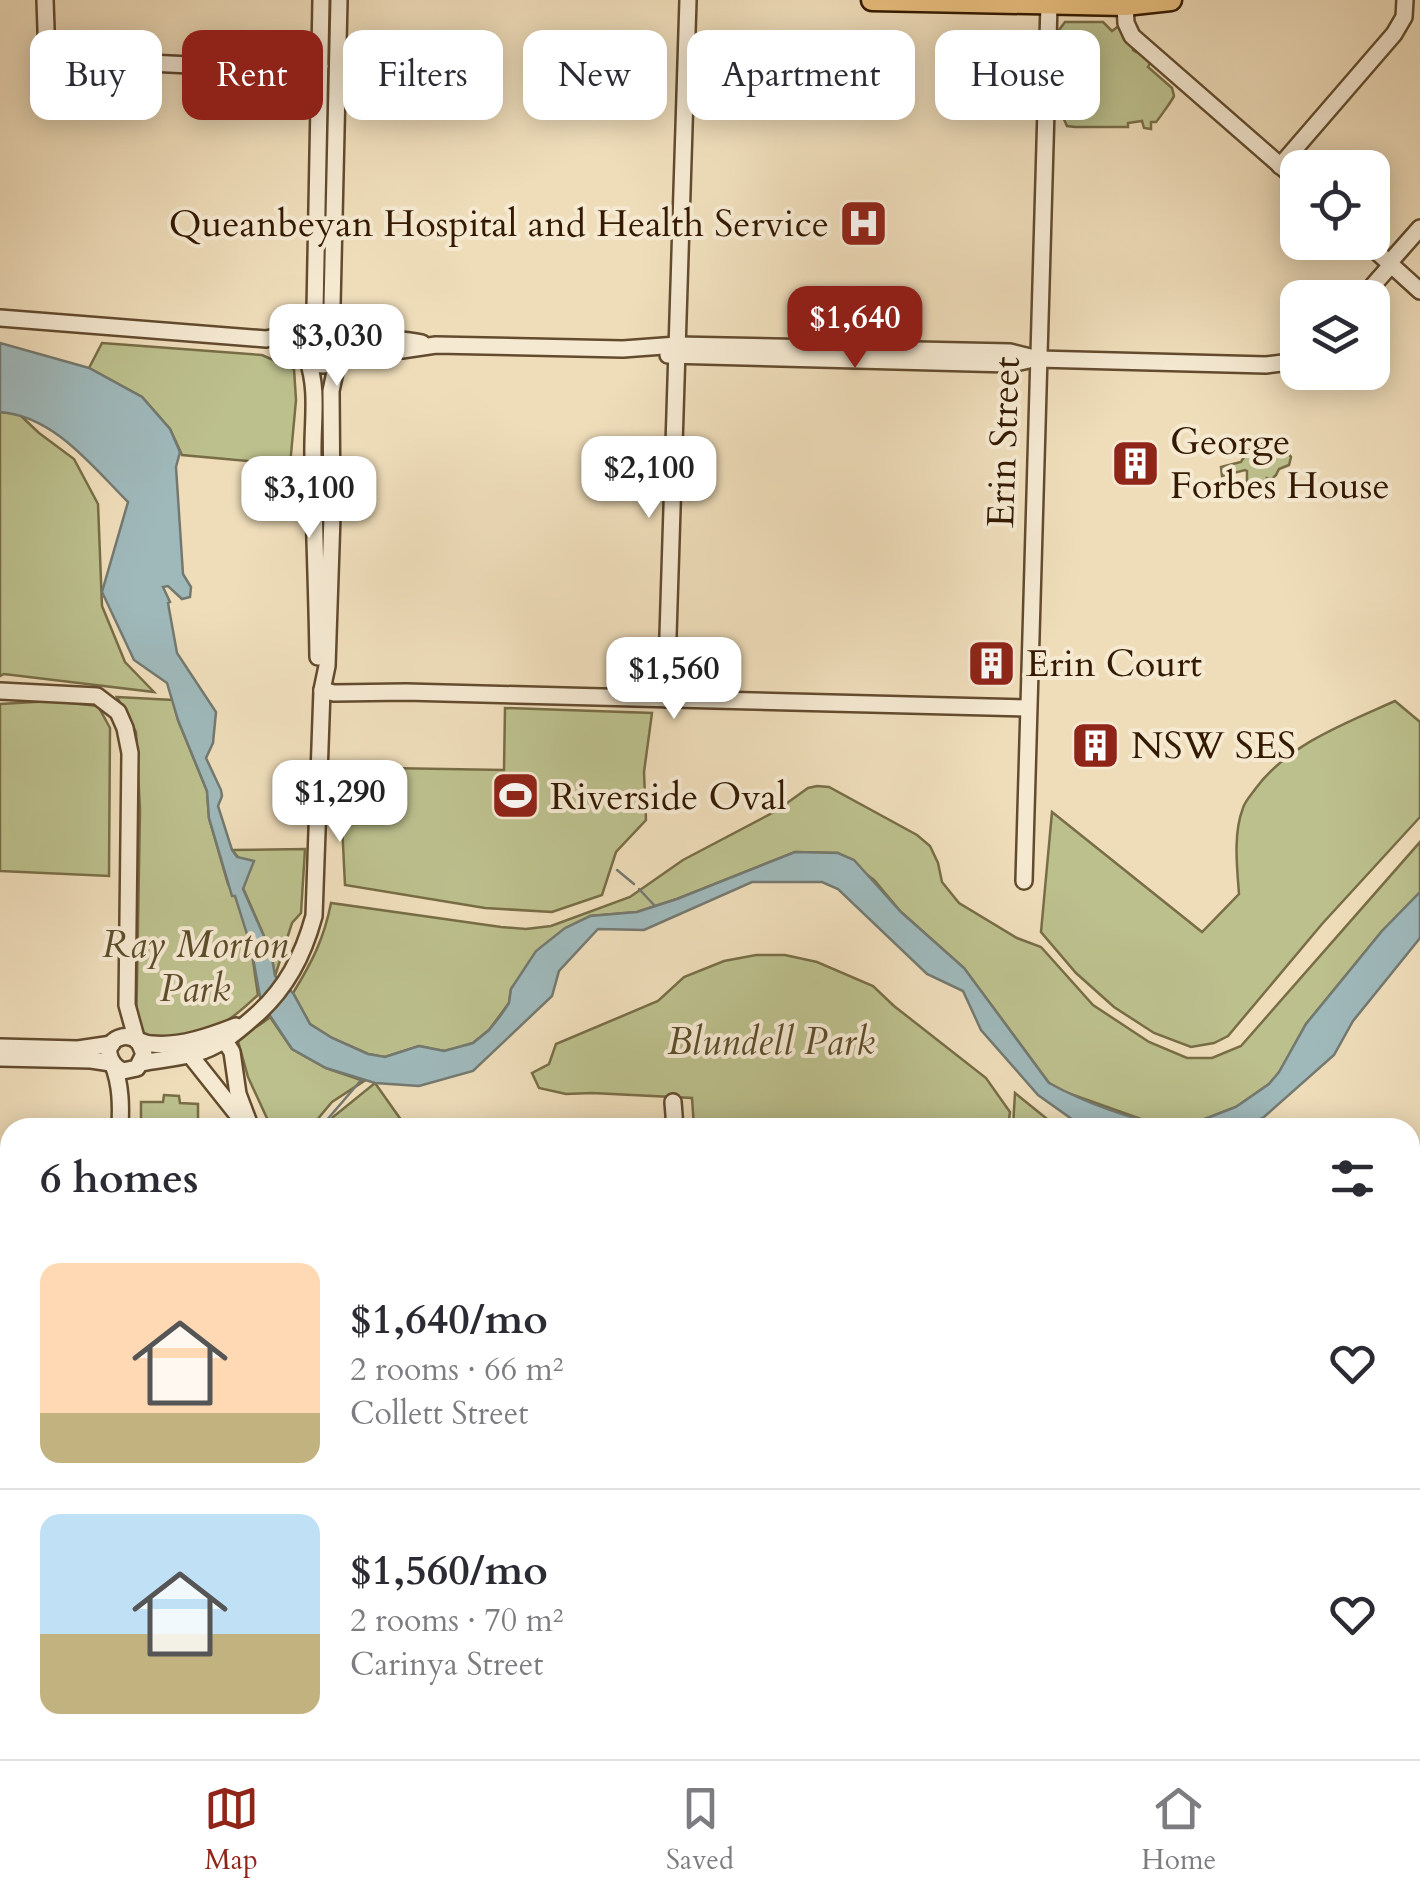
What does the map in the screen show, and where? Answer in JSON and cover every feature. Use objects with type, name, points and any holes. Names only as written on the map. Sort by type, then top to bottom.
[{"type":"main road","points":[[872,0],[1124,5],[1171,0]]},
{"type":"street","points":[[46,0],[46,58],[182,66]]},
{"type":"street","points":[[321,0],[321,30]]},
{"type":"street","points":[[0,1058],[91,1060],[112,1064],[126,1072],[140,1065],[190,1055],[225,1041],[273,1000],[308,940],[314,916],[322,690],[327,666],[331,391],[344,342],[332,305],[339,0]]},
{"type":"street","points":[[666,699],[688,0]]},
{"type":"street","points":[[1294,150],[1394,34],[1404,17],[1405,0]]},
{"type":"street","name":"Erin Street","points":[[1024,881],[1048,2]]},
{"type":"street","points":[[1124,5],[1132,36],[1280,166]]},
{"type":"street","points":[[319,120],[316,310],[303,342],[315,383],[313,455],[318,670],[322,690]]},
{"type":"street","points":[[1377,280],[1420,228]]},
{"type":"street","points":[[1386,260],[1420,291]]},
{"type":"street","points":[[0,318],[266,339],[322,324],[362,338],[402,338],[436,346]]},
{"type":"street","points":[[266,339],[321,365],[358,350],[436,346],[1010,352],[1038,359],[1280,364]]},
{"type":"street","points":[[315,501],[322,518],[332,528]]},
{"type":"street","points":[[317,596],[330,568]]},
{"type":"street","points":[[322,690],[1028,708]]},
{"type":"street","points":[[0,691],[97,696],[118,712],[126,728],[130,752],[127,1005],[144,1054],[120,1104]]},
{"type":"street","points":[[120,1118],[117,1078],[109,1055],[127,1005]]},
{"type":"street","points":[[0,1047],[84,1049],[124,1036],[164,1044],[197,1039],[253,1018]]},
{"type":"street","points":[[197,1039],[225,1041]]},
{"type":"street","points":[[225,1041],[233,1058],[246,1118]]},
{"type":"street","points":[[190,1055],[242,1118]]},
{"type":"street","points":[[673,1102],[674,1118]]},
{"type":"green space","points":[[1065,22],[1103,22],[1112,31],[1120,25],[1137,39],[1133,50],[1144,49],[1153,58],[1148,67],[1172,88],[1174,96],[1156,122],[1151,122],[1151,129],[1144,128],[1142,121],[1128,123],[1128,127],[1067,126],[1064,120],[1100,120],[1100,30],[1059,30]]},
{"type":"green space","points":[[102,343],[262,355],[294,369],[296,400],[290,465],[182,455],[170,429],[142,397],[89,368]]},
{"type":"green space","points":[[0,412],[19,414],[74,459],[98,504],[102,606],[125,662],[154,692],[0,676]]},
{"type":"green space","points":[[1264,441],[1279,446],[1291,457],[1289,465],[1279,469],[1272,479],[1267,478],[1264,487],[1250,490],[1245,470],[1222,476],[1221,467],[1241,462],[1247,452],[1244,447],[1263,459],[1258,452]]},
{"type":"green space","name":"Ray Morton Park","points":[[117,697],[173,700],[207,791],[209,818],[251,947],[258,995],[226,1021],[193,1033],[136,1036],[140,810],[136,732]]},
{"type":"green space","points":[[52,701],[98,706],[110,728],[109,876],[0,871],[0,704]]},
{"type":"green space","points":[[1395,701],[1420,722],[1420,817],[1322,924],[1228,1036],[1191,1047],[1154,1033],[1114,1007],[1076,973],[1041,932],[1052,812],[1202,932],[1239,894],[1238,829],[1244,805],[1256,788],[1302,747]]},
{"type":"green space","name":"Riverside Oval","points":[[505,708],[652,713],[644,772],[646,820],[616,852],[602,895],[552,912],[485,908],[345,885],[342,824],[384,824],[387,768],[504,770]]},
{"type":"green space","points":[[829,787],[917,835],[930,846],[942,882],[959,903],[1017,938],[1041,947],[1093,1005],[1149,1042],[1187,1058],[1212,1058],[1241,1046],[1420,842],[1420,893],[1382,931],[1306,1024],[1269,1084],[1236,1107],[1207,1118],[1138,1118],[1049,1083],[964,968],[901,912],[874,880],[838,853],[795,852],[637,912],[590,916],[521,976],[511,989],[509,1003],[489,1030],[461,1047],[444,1051],[419,1046],[385,1057],[368,1054],[310,1024],[293,993],[316,950],[331,903],[501,927],[551,926],[630,897],[683,860],[776,811],[808,788]]},
{"type":"green space","points":[[305,849],[301,913],[292,923],[275,976],[271,952],[243,888],[249,870],[232,850]]},
{"type":"green space","name":"Blundell Park","points":[[785,955],[817,962],[873,986],[986,1078],[1010,1112],[1009,1118],[693,1118],[692,1098],[566,1094],[539,1088],[532,1073],[549,1064],[556,1044],[658,1001],[684,977],[724,961]]},
{"type":"green space","points":[[270,1017],[292,1049],[326,1068],[364,1081],[332,1102],[319,1118],[267,1118],[248,1077],[238,1041]]},
{"type":"green space","points":[[375,1083],[400,1118],[332,1118]]},
{"type":"green space","points":[[1015,1093],[1046,1118],[1014,1118]]},
{"type":"green space","points":[[164,1095],[179,1096],[180,1103],[198,1104],[198,1118],[141,1118],[141,1102],[163,1102]]},
{"type":"water","points":[[0,343],[89,368],[142,397],[170,429],[180,452],[176,467],[183,574],[191,587],[190,597],[182,599],[168,586],[163,587],[170,602],[177,653],[216,712],[213,743],[206,758],[221,790],[218,806],[232,850],[237,857],[254,861],[243,889],[271,952],[275,976],[293,993],[310,1024],[332,1038],[385,1057],[419,1046],[444,1051],[473,1043],[501,1015],[509,1003],[511,989],[536,951],[565,928],[590,916],[637,912],[677,899],[795,852],[838,853],[854,860],[901,912],[964,968],[1049,1083],[1136,1118],[1070,1118],[1038,1095],[981,1030],[963,991],[927,974],[838,889],[822,882],[752,882],[644,930],[598,929],[559,971],[552,996],[473,1071],[419,1086],[375,1083],[326,1068],[292,1049],[261,1002],[251,947],[209,818],[207,791],[167,683],[134,660],[102,592],[128,502],[55,433],[20,416],[0,412]]},
{"type":"water","points":[[1420,892],[1420,938],[1353,1021],[1334,1055],[1262,1118],[1207,1118],[1236,1107],[1269,1084],[1306,1024],[1382,931]]},
{"type":"waterway","points":[[617,870],[634,884]]},
{"type":"waterway","points":[[639,889],[655,906]]},
{"type":"waterway","points":[[329,1118],[362,1079]]},
{"type":"place","name":"Queanbeyan Hospital and Health Service","points":[[864,223]]},
{"type":"place","name":"George Forbes House","points":[[1135,463]]},
{"type":"place","name":"Erin Court","points":[[991,663]]},
{"type":"place","name":"NSW SES","points":[[1096,745]]},
{"type":"place","name":"Riverside Oval","points":[[515,796]]}]
